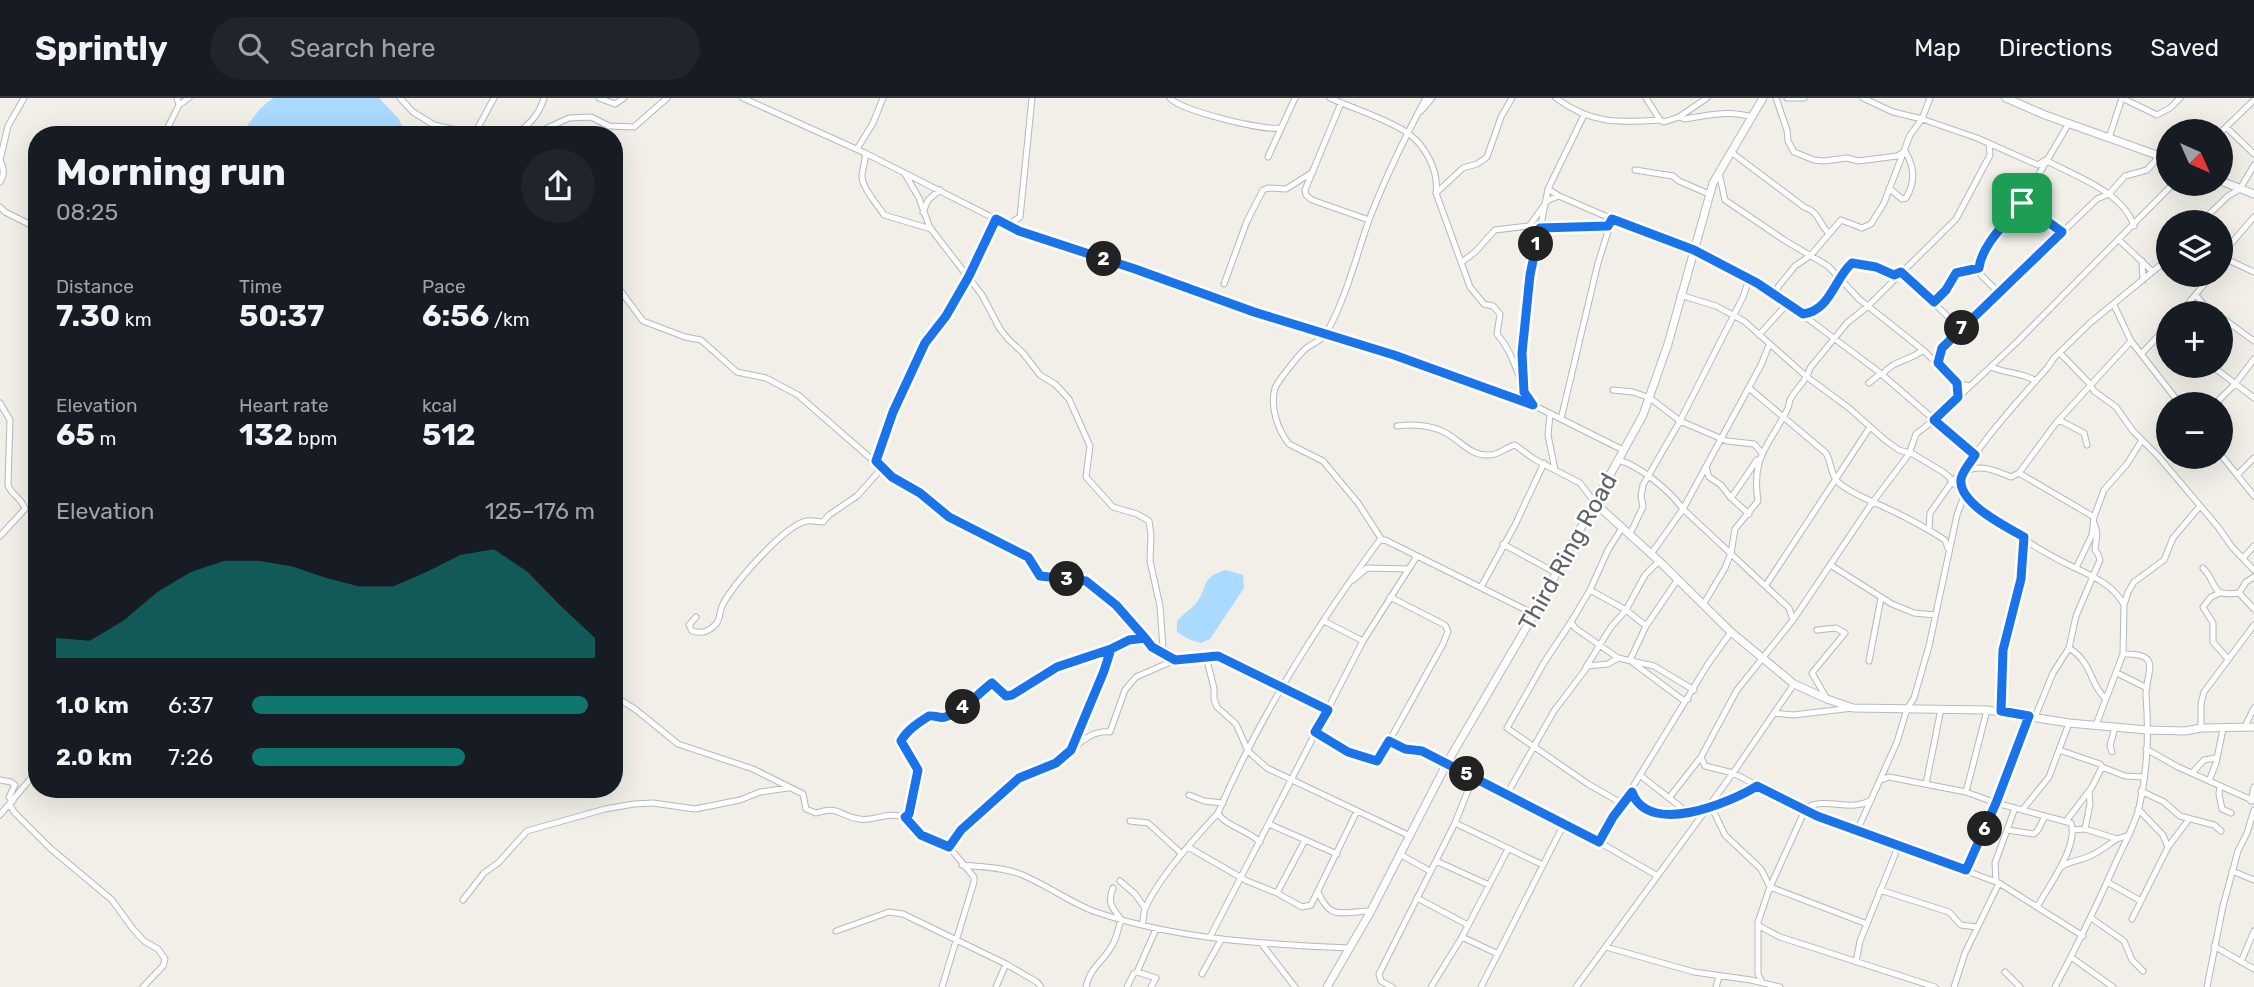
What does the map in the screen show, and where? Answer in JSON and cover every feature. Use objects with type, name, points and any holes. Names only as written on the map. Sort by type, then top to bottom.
[{"type":"street","points":[[0,182],[4,167],[0,160],[8,126],[24,98]]},
{"type":"street","points":[[168,126],[178,101],[189,98]]},
{"type":"street","points":[[400,98],[413,112],[435,126]]},
{"type":"street","points":[[481,126],[494,98]]},
{"type":"street","points":[[526,126],[541,108],[544,98]]},
{"type":"street","points":[[599,98],[615,104],[624,98]]},
{"type":"street","points":[[623,127],[635,127],[667,98]]},
{"type":"street","points":[[743,98],[865,152],[1007,225],[1254,312],[1394,355],[1533,405],[1623,450]]},
{"type":"street","points":[[857,149],[873,123],[883,98]]},
{"type":"street","points":[[1007,225],[1020,217],[1033,112],[1032,98]]},
{"type":"street","points":[[1170,98],[1173,102],[1194,110],[1260,128],[1280,128]]},
{"type":"street","points":[[1268,158],[1295,98]]},
{"type":"street","points":[[1330,98],[1407,132],[1426,153],[1434,170],[1436,193],[1470,287],[1475,295],[1500,314],[1497,334],[1509,348],[1523,383]]},
{"type":"street","points":[[1426,98],[1407,132],[1369,220],[1353,271],[1327,333],[1305,349],[1278,382],[1273,403],[1275,417],[1289,444],[1322,461],[1358,503],[1382,540],[1534,614]]},
{"type":"street","points":[[1415,118],[1432,98]]},
{"type":"street","points":[[1436,193],[1463,168],[1477,164],[1487,157],[1501,117],[1512,98]]},
{"type":"street","points":[[1556,98],[1584,115],[1617,122],[1670,122],[1707,98]]},
{"type":"street","points":[[1646,98],[1660,120]]},
{"type":"street","name":"Third Ring Road","points":[[1327,987],[1401,855],[1447,763],[1550,587],[1650,398],[1668,344],[1709,194],[1763,98]]},
{"type":"street","points":[[1776,98],[1788,141],[1794,152],[1824,161],[1897,156],[1905,152]]},
{"type":"street","points":[[1787,98],[1804,98]]},
{"type":"street","points":[[1863,98],[1893,112],[1922,119],[2038,165],[2045,160]]},
{"type":"street","points":[[1776,295],[1778,288],[1795,266],[1811,255],[1843,220],[1862,228],[1869,226],[1884,203],[1895,169],[1905,152],[1910,135],[1922,119],[1930,98]]},
{"type":"street","points":[[2006,98],[2028,109],[2156,154]]},
{"type":"street","points":[[2109,138],[2122,98],[2157,116],[2180,98]]},
{"type":"street","points":[[2233,120],[2254,100]]},
{"type":"street","points":[[1341,103],[1306,190],[1307,197],[1369,220]]},
{"type":"street","points":[[1679,117],[1685,119],[1736,113],[1752,117]]},
{"type":"street","points":[[1533,405],[1524,392],[1523,383],[1526,301],[1548,189],[1584,115]]},
{"type":"street","points":[[552,126],[569,118],[591,117],[609,126]]},
{"type":"street","points":[[2000,293],[1981,275],[1980,258],[2022,203],[2045,160],[2069,124]]},
{"type":"street","points":[[2233,137],[2254,154]]},
{"type":"street","points":[[1731,498],[1761,454],[1810,368],[1834,338],[1956,219],[1990,155],[1989,144]]},
{"type":"street","points":[[1990,155],[2001,150]]},
{"type":"street","points":[[865,152],[863,183],[884,215],[931,229]]},
{"type":"street","points":[[1731,152],[1765,175],[1804,208],[1811,210],[1829,233]]},
{"type":"street","points":[[1889,188],[1902,199],[1906,198],[1914,184],[1910,160],[1905,152]]},
{"type":"street","points":[[2045,160],[2109,194],[2130,213],[2134,226]]},
{"type":"street","points":[[1938,363],[1942,348],[2097,199],[2109,194],[2125,176],[2147,170],[2156,160]]},
{"type":"street","points":[[2213,210],[2228,195],[2240,189],[2254,165]]},
{"type":"street","points":[[1635,170],[1673,176],[1709,194]]},
{"type":"street","points":[[1224,284],[1247,221],[1263,190],[1286,189],[1313,172]]},
{"type":"street","points":[[1719,173],[1725,200],[1828,266],[1868,306],[1923,350],[1957,383],[1969,386]]},
{"type":"street","points":[[905,174],[919,198],[922,212],[931,229],[969,276],[1000,329],[1040,375],[1055,384],[1069,399],[1090,446],[1086,477],[1113,507],[1137,514],[1149,521],[1150,561],[1160,606],[1163,648],[1175,660]]},
{"type":"street","points":[[2233,186],[2254,194]]},
{"type":"street","points":[[1548,189],[1612,219],[1694,250],[1776,295],[1881,374],[1975,455]]},
{"type":"street","points":[[922,212],[928,200],[940,190]]},
{"type":"street","points":[[1529,226],[1546,202],[1559,196]]},
{"type":"street","points":[[1669,798],[1701,757],[1737,691],[1793,620],[1832,566],[1872,503],[1909,454],[1916,433],[1934,420],[1991,367],[2162,196]]},
{"type":"street","points":[[2022,203],[2062,232]]},
{"type":"street","points":[[0,207],[28,224]]},
{"type":"street","points":[[2233,241],[2254,217]]},
{"type":"street","points":[[876,461],[893,412],[925,343],[946,316],[969,276],[996,219]]},
{"type":"street","points":[[1562,419],[1608,226],[1612,219]]},
{"type":"street","points":[[1462,262],[1496,230],[1529,226],[1608,226]]},
{"type":"street","points":[[2119,240],[2152,271]]},
{"type":"street","points":[[2142,261],[2143,280]]},
{"type":"street","points":[[1803,314],[1815,311],[1833,293],[1842,272],[1852,263],[1876,267],[1894,275],[1901,272]]},
{"type":"street","points":[[2233,263],[2254,272]]},
{"type":"street","points":[[1934,302],[1946,290],[1956,273],[1979,268]]},
{"type":"street","points":[[1857,831],[1881,780],[1907,709],[1914,698],[1929,646],[1963,490],[1963,473],[2060,353],[2090,323],[2156,268]]},
{"type":"street","points":[[1901,272],[1961,329]]},
{"type":"street","points":[[1630,534],[1643,507],[1643,485],[1680,421],[1743,297],[1749,279]]},
{"type":"street","points":[[2191,301],[2202,287]]},
{"type":"street","points":[[623,294],[643,321],[685,337],[701,340],[737,372],[766,379],[798,395],[892,477],[920,493],[949,517],[1028,557],[1040,576],[1086,581],[1116,605],[1152,647],[1175,660]]},
{"type":"street","points":[[1680,295],[1716,306],[1744,321],[1807,377],[1899,450],[1913,454],[1942,472],[1963,490],[1973,505],[2115,592],[2124,605]]},
{"type":"street","points":[[2196,295],[2201,301]]},
{"type":"street","points":[[1759,335],[1788,303]]},
{"type":"street","points":[[2114,305],[2131,341],[2171,392]]},
{"type":"street","points":[[2233,326],[2254,341]]},
{"type":"street","points":[[2141,354],[2156,338]]},
{"type":"street","points":[[1929,529],[1930,513],[1952,483],[1963,473],[1972,468],[1993,470],[2011,477],[2019,473],[2059,420],[2131,341]]},
{"type":"street","points":[[1651,554],[1682,509],[1706,467],[1769,345]]},
{"type":"street","points":[[1869,383],[1899,360],[1914,357],[1923,350]]},
{"type":"street","points":[[2060,353],[2094,391],[2116,407],[2254,570]]},
{"type":"street","points":[[2227,392],[2254,359]]},
{"type":"street","points":[[1991,367],[2006,373],[2028,376],[2036,382]]},
{"type":"street","points":[[2227,378],[2254,398]]},
{"type":"street","points":[[1957,383],[1958,397]]},
{"type":"street","points":[[1749,388],[1826,453],[1837,482],[1872,503],[1929,529],[1945,540],[1949,551]]},
{"type":"street","points":[[1613,390],[1650,398],[1680,421],[1727,441],[1754,444],[1761,454],[1756,478],[1758,501],[1735,529],[1731,553],[1703,605]]},
{"type":"street","points":[[0,403],[10,420],[10,490],[23,502],[25,509],[0,536]]},
{"type":"street","points":[[1550,415],[1548,435],[1555,470]]},
{"type":"street","points":[[2059,420],[2084,433],[2087,446]]},
{"type":"street","points":[[1397,426],[1410,424],[1445,432],[1456,442],[1478,454],[1496,454],[1515,445],[1534,459],[1580,483],[1596,503],[1731,632],[1762,658],[1794,684],[1853,708]]},
{"type":"street","points":[[1766,585],[1870,427]]},
{"type":"street","points":[[1966,870],[2032,716],[2053,673],[2069,648],[2076,616],[2100,560],[2095,550],[2097,533],[2094,517],[2104,490],[2127,464],[2142,440]]},
{"type":"street","points":[[2237,475],[2254,458]]},
{"type":"street","points":[[1618,460],[1628,462],[1677,500],[1682,509],[1789,608],[1793,620]]},
{"type":"street","points":[[1481,587],[1544,463]]},
{"type":"street","points":[[1706,467],[1709,477],[1721,485],[1749,514]]},
{"type":"street","points":[[0,468],[8,472]]},
{"type":"street","points":[[696,617],[688,625],[692,632],[700,633],[710,629],[719,620],[723,604],[762,555],[792,528],[808,521],[823,522],[857,496],[882,468]]},
{"type":"street","points":[[2232,469],[2254,496]]},
{"type":"street","points":[[2019,473],[2094,517]]},
{"type":"street","points":[[2096,725],[2123,654],[2124,605],[2134,582],[2164,560],[2173,538],[2200,506]]},
{"type":"street","points":[[2076,568],[2095,525]]},
{"type":"street","points":[[1622,528],[1608,550],[1573,625],[1566,629],[1507,724],[1509,730],[1535,748],[1623,804]]},
{"type":"street","points":[[1945,540],[1952,536]]},
{"type":"street","points":[[2001,711],[2003,650],[2021,579],[2024,537]]},
{"type":"street","points":[[1142,925],[1146,908],[1182,854],[1218,813],[1283,686],[1344,588],[1382,540]]},
{"type":"street","points":[[1503,544],[1556,573]]},
{"type":"street","points":[[2024,555],[2036,545]]},
{"type":"street","points":[[2243,558],[2254,546]]},
{"type":"street","points":[[1210,937],[1363,641],[1417,556]]},
{"type":"street","points":[[1507,794],[1554,711],[1601,646],[1611,627],[1626,610],[1645,575],[1659,561]]},
{"type":"street","points":[[1832,566],[1881,598],[1914,613],[1934,615]]},
{"type":"street","points":[[1344,588],[1367,568],[1409,569]]},
{"type":"street","points":[[2203,568],[2220,593]]},
{"type":"street","points":[[2239,593],[2246,582],[2254,577]]},
{"type":"street","points":[[1678,579],[1646,626],[1631,658],[1632,662],[1674,695],[1683,700],[1689,699]]},
{"type":"street","points":[[1590,590],[1626,610],[1646,626]]},
{"type":"street","points":[[2228,659],[2213,642],[2213,623],[2203,607],[2211,597],[2220,593],[2239,593],[2254,609]]},
{"type":"street","points":[[1315,732],[1348,752],[1377,761],[1443,644],[1448,631],[1445,625],[1390,597]]},
{"type":"street","points":[[1870,662],[1881,598]]},
{"type":"street","points":[[1324,621],[1363,641]]},
{"type":"street","points":[[1573,625],[1618,658],[1654,666],[1694,691]]},
{"type":"street","points":[[2202,728],[2202,698],[2254,625]]},
{"type":"street","points":[[1817,630],[1836,628],[1845,633],[1812,673],[1827,699]]},
{"type":"street","points":[[1599,842],[1694,691],[1708,664],[1731,632]]},
{"type":"street","points":[[905,817],[909,814],[918,770],[901,741],[916,724],[929,716],[947,717],[968,704],[992,683],[1006,696],[1012,695],[1057,667],[1111,649],[1129,640],[1145,638]]},
{"type":"street","points":[[2069,648],[2081,656],[2099,692],[2105,698]]},
{"type":"street","points":[[1071,750],[1111,649]]},
{"type":"street","points":[[2054,987],[2083,936],[2138,809],[2146,749],[2147,688],[2151,677],[2148,659],[2123,654]]},
{"type":"street","points":[[949,847],[961,830],[1019,778],[1056,763],[1088,736],[1101,731],[1110,732],[1125,690],[1136,677],[1175,660],[1218,656],[1328,710]]},
{"type":"street","points":[[1206,657],[1214,688],[1213,699],[1217,707],[1236,724],[1248,751],[1267,768],[1411,836]]},
{"type":"street","points":[[1585,669],[1588,666],[1608,664],[1618,658]]},
{"type":"street","points":[[2117,673],[2147,688]]},
{"type":"street","points":[[1576,987],[1656,875],[1709,808],[1794,684]]},
{"type":"street","points":[[623,702],[678,744],[753,769],[803,794],[806,809],[816,813],[831,808],[861,820],[892,813],[905,817],[921,835],[949,847],[974,877],[974,882],[942,987]]},
{"type":"street","points":[[1774,713],[1793,715],[1853,708],[1987,710],[2069,723],[2147,730],[2254,727]]},
{"type":"street","points":[[2244,728],[2254,708]]},
{"type":"street","points":[[1926,784],[1941,709]]},
{"type":"street","points":[[1966,792],[1987,710]]},
{"type":"street","points":[[2023,809],[2049,777],[2069,723]]},
{"type":"street","points":[[2112,752],[2110,746],[2115,727]]},
{"type":"street","points":[[2209,781],[2223,729]]},
{"type":"street","points":[[1389,741],[1405,749],[1432,755],[1599,842],[1656,875]]},
{"type":"street","points":[[2146,749],[2252,801],[2254,787]]},
{"type":"street","points":[[2059,750],[2100,764],[2124,776],[2143,777]]},
{"type":"street","points":[[1701,757],[1705,766],[1733,773],[1857,831],[1997,882],[2083,936]]},
{"type":"street","points":[[2192,773],[2204,760],[2216,758]]},
{"type":"street","points":[[2067,820],[2089,791],[2102,767]]},
{"type":"street","points":[[1641,776],[1687,812]]},
{"type":"street","points":[[1881,780],[1889,777],[1966,792],[2071,823],[2073,830],[2066,856],[2037,907]]},
{"type":"street","points":[[1392,987],[1381,981],[1379,974],[1455,823],[1473,778]]},
{"type":"street","points":[[0,780],[15,785],[9,797],[14,812],[112,900],[144,941],[163,954],[163,966],[143,987]]},
{"type":"street","points":[[0,815],[28,782]]},
{"type":"street","points":[[1632,792],[1636,801],[1648,811],[1687,812],[1729,801],[1757,786]]},
{"type":"street","points":[[2220,786],[2222,809],[2231,813]]},
{"type":"street","points":[[463,900],[484,873],[498,863],[527,831],[605,809],[634,804],[653,803],[695,809],[740,800],[760,792],[788,788]]},
{"type":"street","points":[[2141,790],[2164,802],[2180,816],[2214,825],[2221,831]]},
{"type":"street","points":[[2085,829],[2090,804],[2089,791]]},
{"type":"street","points":[[1189,795],[1203,801],[1223,803]]},
{"type":"street","points":[[1762,982],[1758,974],[1759,926],[1770,887],[1806,809],[1817,803],[1853,806],[1871,800]]},
{"type":"street","points":[[1709,808],[1725,835],[1761,869],[1770,887],[1867,924]]},
{"type":"street","points":[[1954,987],[1965,953],[1997,882],[1995,863],[2015,808]]},
{"type":"street","points":[[2138,809],[2163,835],[2168,847]]},
{"type":"street","points":[[2207,987],[2232,871],[2238,851],[2251,835],[2254,810]]},
{"type":"street","points":[[1188,847],[1241,878],[1302,907],[1311,905],[1356,811]]},
{"type":"street","points":[[1218,813],[1222,820],[1245,830],[1260,842]]},
{"type":"street","points":[[2007,830],[2034,834],[2045,816]]},
{"type":"street","points":[[2132,919],[2168,847],[2189,819]]},
{"type":"street","points":[[1130,821],[1147,822],[1182,854]]},
{"type":"street","points":[[1455,823],[1542,865]]},
{"type":"street","points":[[1269,824],[1337,855]]},
{"type":"street","points":[[1481,987],[1564,824]]},
{"type":"street","points":[[2073,830],[2085,829],[2117,839]]},
{"type":"street","points":[[2058,869],[2129,835]]},
{"type":"street","points":[[1277,893],[1305,840]]},
{"type":"street","points":[[1856,962],[1867,924],[1898,846]]},
{"type":"street","points":[[1431,987],[1462,937],[1508,849]]},
{"type":"street","points":[[1401,855],[1430,871]]},
{"type":"street","points":[[1436,861],[1489,885]]},
{"type":"street","points":[[962,865],[1017,872],[1093,911],[1188,936],[1350,948]]},
{"type":"street","points":[[2232,871],[2254,880]]},
{"type":"street","points":[[1121,881],[1146,908]]},
{"type":"street","points":[[2107,882],[2141,901]]},
{"type":"street","points":[[1113,888],[1109,897],[1112,908],[1121,919]]},
{"type":"street","points":[[1880,890],[1949,912],[1961,925],[1977,927]]},
{"type":"street","points":[[1318,892],[1324,907],[1337,914],[1371,911]]},
{"type":"street","points":[[1417,898],[1468,925]]},
{"type":"street","points":[[836,931],[889,912],[903,914],[1006,964],[1041,987]]},
{"type":"street","points":[[2091,918],[2124,941],[2132,960],[2143,971]]},
{"type":"street","points":[[1086,987],[1089,972],[1100,963],[1115,942],[1121,919]]},
{"type":"street","points":[[1759,926],[1780,937],[1935,987]]},
{"type":"street","points":[[1127,987],[1137,972],[1156,929]]},
{"type":"street","points":[[2241,962],[2254,931]]},
{"type":"street","points":[[1462,937],[1498,954]]},
{"type":"street","points":[[1202,974],[1221,940]]},
{"type":"street","points":[[1261,943],[1295,987]]},
{"type":"street","points":[[2214,946],[2254,969]]},
{"type":"street","points":[[1606,947],[1719,983],[1762,982],[1780,987]]},
{"type":"street","points":[[2071,957],[2113,987]]},
{"type":"street","points":[[996,987],[1006,964]]},
{"type":"street","points":[[1137,972],[1156,978],[1152,987]]},
{"type":"street","points":[[2005,972],[2020,987]]},
{"type":"water","points":[[274,98],[379,98],[402,126],[247,126]]},
{"type":"water","points":[[1226,570],[1243,575],[1244,588],[1210,639],[1201,643],[1177,632],[1177,621],[1197,602],[1209,579]]},
{"type":"route","points":[[2022,203],[1980,258],[1979,268],[1956,273],[1946,290],[1934,302],[1901,272],[1894,275],[1876,267],[1852,263],[1842,272],[1833,293],[1815,311],[1803,314],[1757,283],[1694,250],[1612,219],[1608,226],[1602,227],[1578,225],[1540,228],[1526,301],[1522,353],[1524,392],[1533,405],[1394,355],[1254,312],[1019,231],[996,219],[969,276],[946,316],[925,343],[893,412],[876,461],[892,477],[920,493],[949,517],[1031,559],[1040,576],[1086,581],[1116,605],[1145,638],[1129,640],[1111,649],[1071,750],[1056,763],[1019,778],[961,830],[949,847],[921,835],[905,817],[909,814],[918,770],[901,741],[916,724],[929,716],[947,717],[968,704],[992,683],[1006,696],[1012,695],[1053,672],[1057,667],[1111,649],[1129,640],[1145,638],[1152,647],[1175,660],[1218,656],[1328,710],[1315,732],[1348,752],[1377,761],[1389,741],[1405,749],[1422,751],[1599,842],[1632,792],[1636,801],[1648,811],[1670,813],[1712,807],[1757,786],[1817,816],[1966,870],[1996,803],[2029,716],[2001,711],[2003,650],[2021,579],[2024,537],[1973,505],[1961,488],[1962,475],[1975,455],[1934,420],[1958,397],[1957,383],[1938,363],[1942,348],[2062,232],[2022,203]]}]
